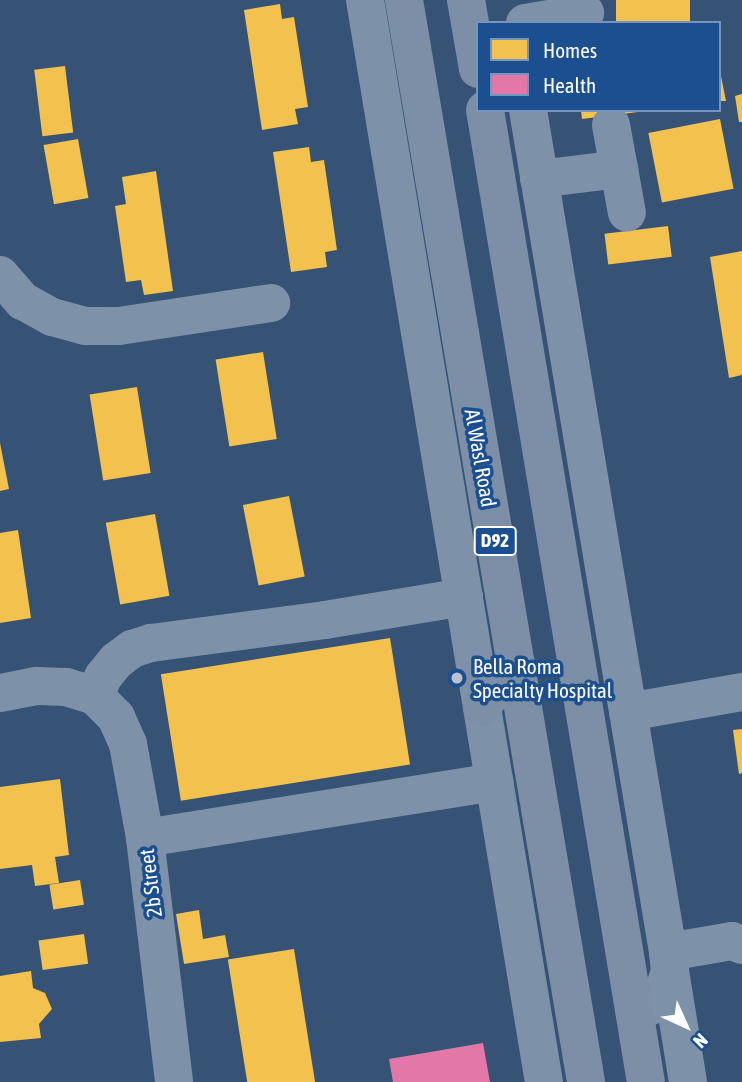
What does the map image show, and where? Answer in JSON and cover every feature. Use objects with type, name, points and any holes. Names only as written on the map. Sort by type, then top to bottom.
[{"type":"main road","name":"Al Wasl Road","points":[[404,0],[586,1082]]},
{"type":"main road","points":[[466,0],[476,58]]},
{"type":"main road","points":[[485,112],[646,1082]]},
{"type":"main road","points":[[482,706],[515,660]]},
{"type":"street","points":[[365,0],[544,1082]]},
{"type":"street","points":[[510,0],[514,21]]},
{"type":"street","points":[[536,21],[584,12]]},
{"type":"street","points":[[528,112],[688,1082]]},
{"type":"street","points":[[611,125],[627,213]]},
{"type":"street","points":[[539,179],[619,169]]},
{"type":"street","points":[[0,275],[23,300],[52,317],[85,326],[119,326],[271,303]]},
{"type":"street","points":[[0,693],[37,686],[66,687],[95,696],[116,661],[132,649],[151,643],[325,620],[464,597]]},
{"type":"street","points":[[628,712],[742,692]]},
{"type":"street","name":"2b Street","points":[[95,696],[116,717],[128,744],[145,838],[174,1082]]},
{"type":"street","points":[[145,838],[495,782]]},
{"type":"street","points":[[669,961],[732,941],[742,945]]},
{"type":"street","points":[[635,1014],[652,1004],[664,989],[669,961]]},
{"type":"building: Homes","points":[[616,0],[690,0],[690,21],[616,21]]},
{"type":"building: Homes","points":[[280,4],[282,19],[294,17],[308,107],[295,109],[298,124],[262,130],[244,10]]},
{"type":"building: Homes","points":[[65,66],[73,133],[42,136],[34,70]]},
{"type":"building: Homes","points":[[721,76],[726,101],[721,101]]},
{"type":"building: Homes","points":[[742,94],[742,122],[739,122],[735,96]]},
{"type":"building: Homes","points":[[581,112],[638,112],[582,119]]},
{"type":"building: Homes","points":[[720,119],[734,189],[662,203],[648,133]]},
{"type":"building: Homes","points":[[78,139],[88,198],[54,204],[44,145]]},
{"type":"building: Homes","points":[[309,147],[311,162],[324,160],[337,250],[325,252],[327,267],[291,272],[273,152]]},
{"type":"building: Homes","points":[[156,171],[173,291],[144,295],[141,280],[126,282],[115,206],[126,204],[122,177]]},
{"type":"building: Homes","points":[[668,226],[672,257],[608,265],[604,234]]},
{"type":"building: Homes","points":[[742,251],[742,375],[729,378],[710,257]]},
{"type":"building: Homes","points":[[263,352],[277,439],[229,446],[216,360]]},
{"type":"building: Homes","points":[[137,387],[151,473],[103,480],[90,395]]},
{"type":"building: Homes","points":[[0,443],[9,489],[0,491]]},
{"type":"building: Homes","points":[[289,496],[305,576],[259,585],[243,505]]},
{"type":"building: Homes","points":[[155,514],[169,596],[120,604],[106,523]]},
{"type":"building: Homes","points":[[18,530],[31,618],[0,623],[0,533]]},
{"type":"building: Homes","points":[[390,638],[410,764],[181,801],[161,674]]},
{"type":"building: Homes","points":[[742,729],[742,773],[739,774],[733,730]]},
{"type":"building: Homes","points":[[60,779],[69,855],[55,857],[59,883],[35,886],[32,865],[0,869],[0,787]]},
{"type":"building: Homes","points":[[80,880],[84,905],[53,910],[49,885]]},
{"type":"building: Homes","points":[[199,910],[203,939],[225,935],[229,957],[184,964],[176,914]]},
{"type":"building: Homes","points":[[84,934],[88,964],[43,970],[38,940]]},
{"type":"building: Homes","points":[[294,949],[315,1082],[247,1082],[228,959]]},
{"type":"building: Homes","points":[[31,971],[33,988],[45,993],[52,1009],[39,1024],[41,1038],[0,1042],[0,976]]},
{"type":"building: Health","points":[[483,1043],[490,1082],[393,1082],[389,1059]]},
{"type":"place","name":"Bella Roma Specialty Hospital","points":[[457,678]]}]
